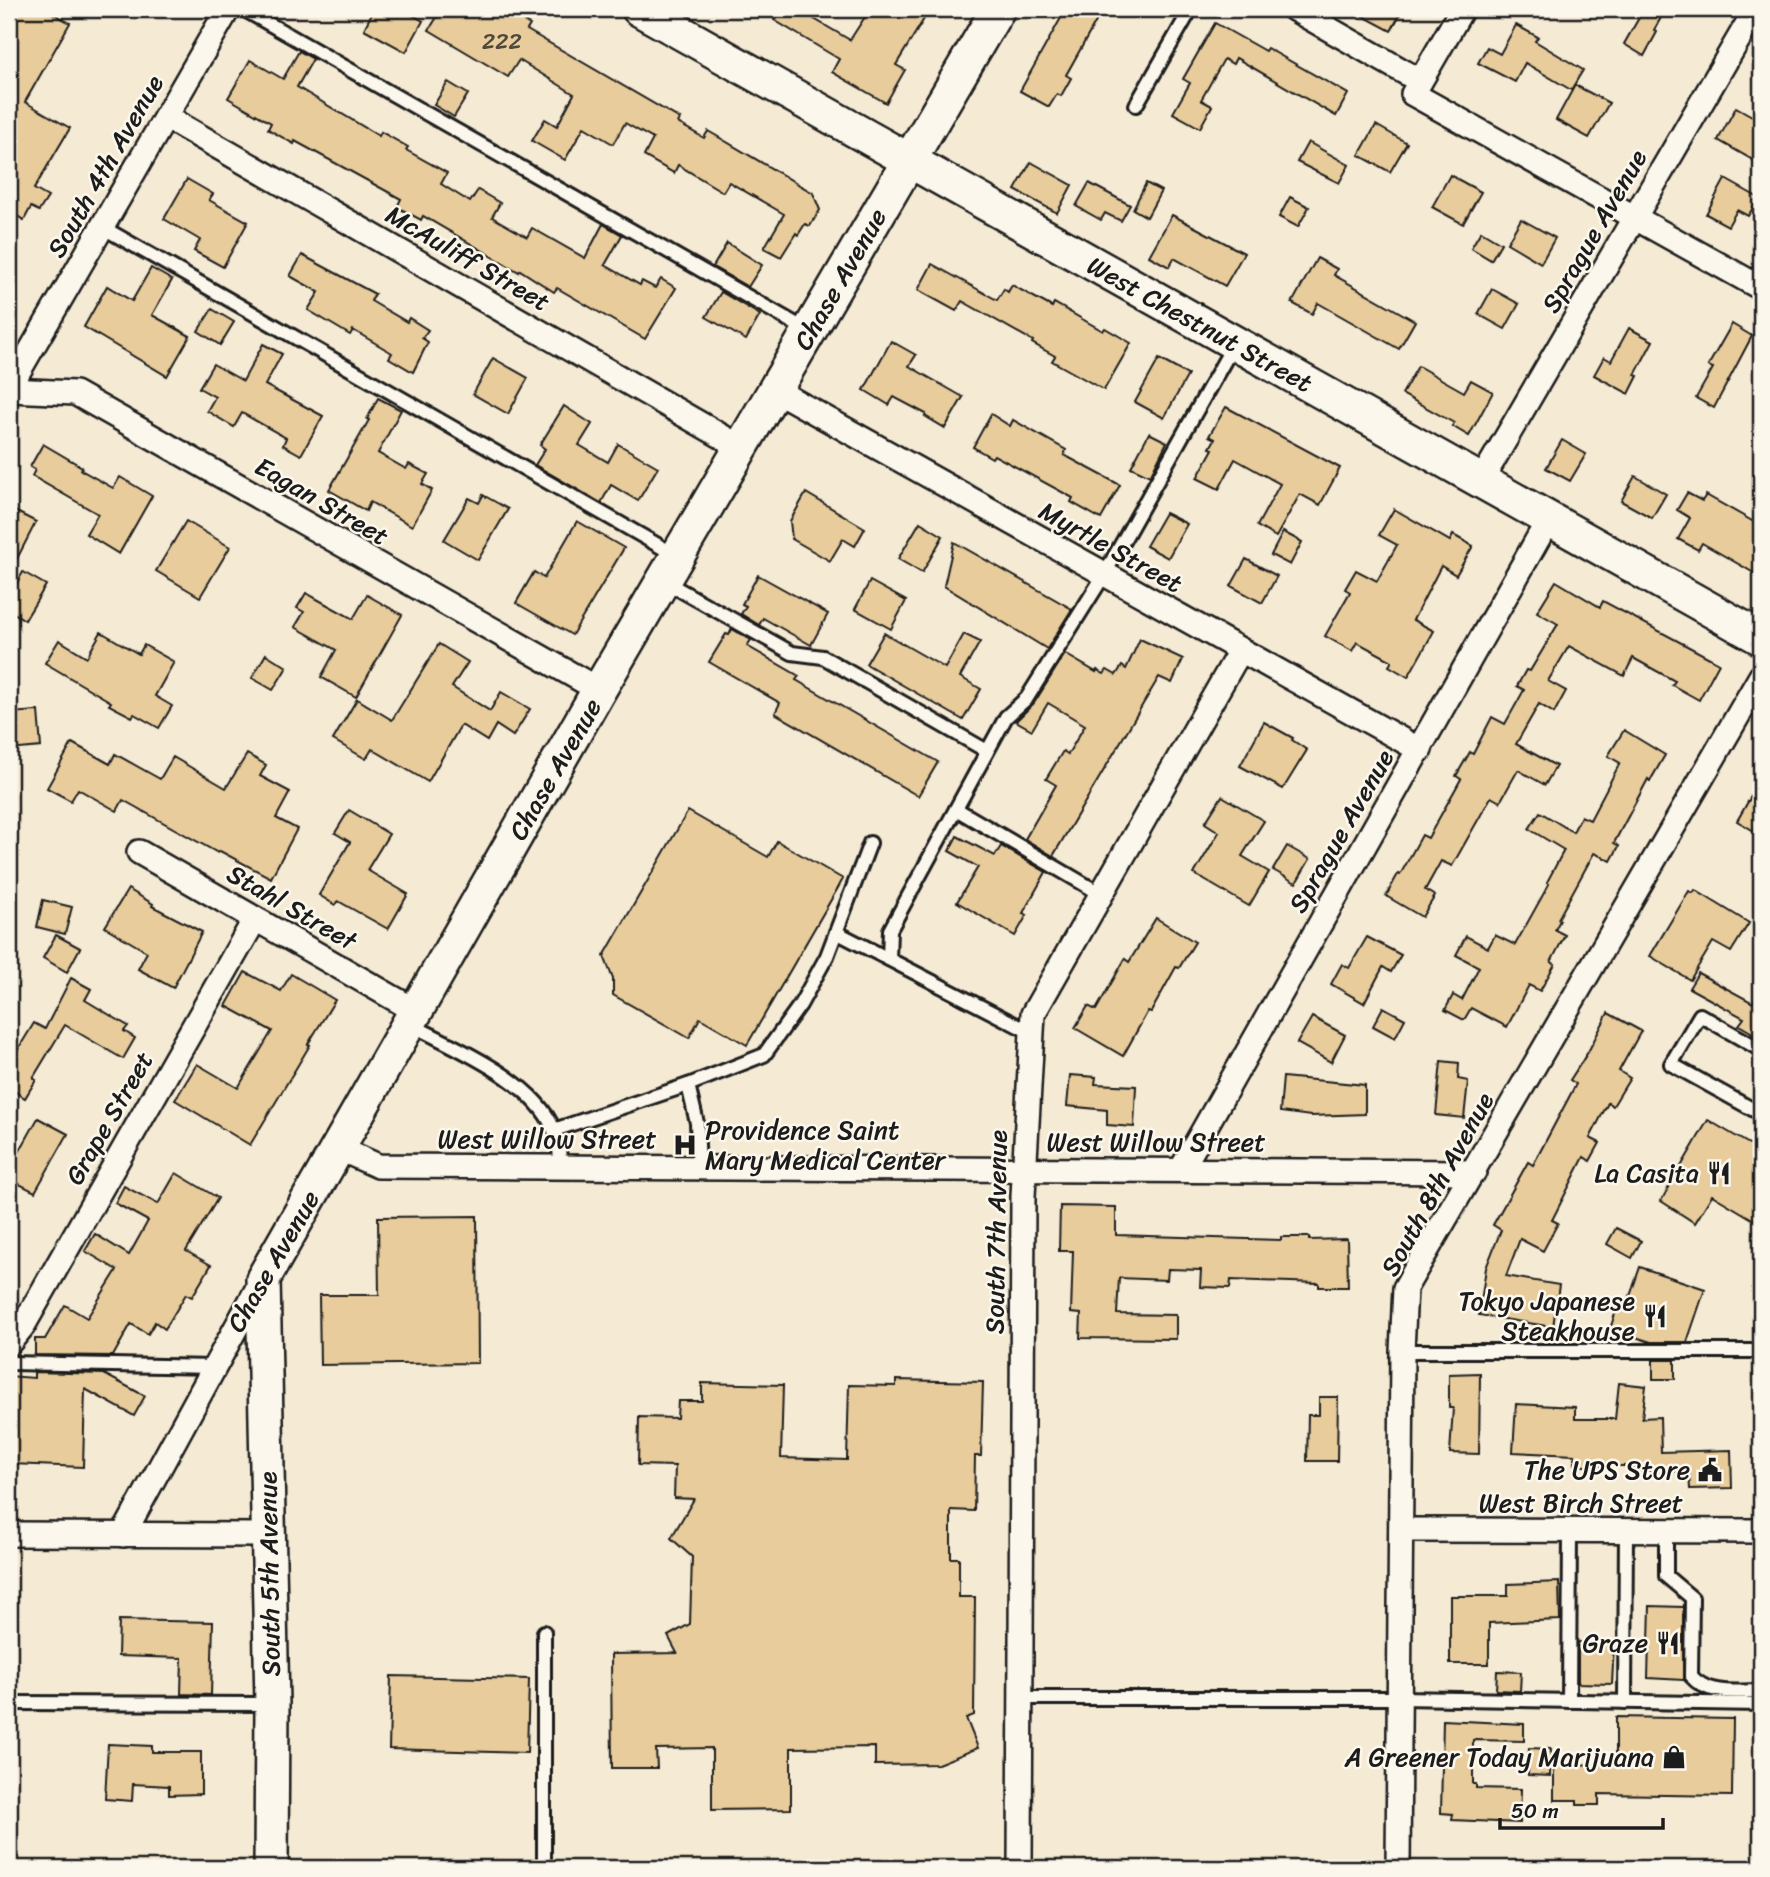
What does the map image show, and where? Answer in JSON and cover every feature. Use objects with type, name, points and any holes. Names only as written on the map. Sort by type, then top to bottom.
[{"type":"street","name":"South 4th Avenue","points":[[9,389],[228,9]]},
{"type":"street","name":"West Chestnut Street","points":[[639,9],[1761,638]]},
{"type":"street","points":[[1295,9],[1417,87],[1634,218],[1761,288]]},
{"type":"street","points":[[1417,87],[1462,9]]},
{"type":"street","name":"Sprague Avenue","points":[[1482,481],[1756,9]]},
{"type":"street","name":"Chase Avenue","points":[[122,1535],[412,1017],[910,160],[993,10]]},
{"type":"street","name":"McAuliff Street","points":[[166,117],[741,448]]},
{"type":"street","name":"Eagan Street","points":[[9,389],[75,393],[600,690]]},
{"type":"street","name":"Myrtle Street","points":[[775,390],[1419,750]]},
{"type":"street","name":"Sprague Avenue","points":[[1181,1170],[1549,519]]},
{"type":"street","name":"South 7th Avenue","points":[[1020,1868],[1024,1170],[1033,1014],[1240,651]]},
{"type":"street","name":"South 8th Avenue","points":[[1398,1868],[1402,1351],[1405,1288],[1761,676]]},
{"type":"street","name":"Stahl Street","points":[[139,852],[254,919],[412,1017]]},
{"type":"street","name":"Grape Street","points":[[9,1343],[23,1326],[254,919]]},
{"type":"street","name":"West Willow Street","points":[[338,1148],[378,1166],[1474,1172]]},
{"type":"street","name":"South 5th Avenue","points":[[263,1279],[272,1704],[271,1868]]},
{"type":"street","name":"West Birch Street","points":[[1401,1530],[1761,1531]]},
{"type":"street","points":[[9,1534],[267,1535]]},
{"type":"lane","points":[[243,9],[810,331]]},
{"type":"lane","points":[[1136,105],[1191,9]]},
{"type":"lane","points":[[102,227],[671,568],[792,653],[823,657],[987,751]]},
{"type":"lane","points":[[888,959],[890,930],[1006,717],[1027,698],[1104,575],[1235,343]]},
{"type":"lane","points":[[956,809],[1101,894]]},
{"type":"lane","points":[[554,1130],[688,1085],[764,1055],[800,1005],[827,956],[870,843]]},
{"type":"lane","points":[[836,932],[1032,1033]]},
{"type":"lane","points":[[1761,1050],[1700,1015],[1671,1064],[1761,1114]]},
{"type":"lane","points":[[412,1017],[535,1100],[554,1130],[562,1167]]},
{"type":"lane","points":[[688,1085],[697,1123],[699,1168]]},
{"type":"lane","points":[[1402,1351],[1761,1351]]},
{"type":"lane","points":[[9,1363],[214,1367]]},
{"type":"lane","points":[[1569,1701],[1570,1531]]},
{"type":"lane","points":[[1625,1702],[1626,1531]]},
{"type":"lane","points":[[1666,1531],[1666,1576],[1692,1598],[1691,1676],[1698,1684],[1715,1691],[1761,1691]]},
{"type":"lane","points":[[544,1632],[544,1868]]},
{"type":"lane","points":[[1021,1698],[1399,1698],[1761,1704]]},
{"type":"lane","points":[[9,1703],[272,1704]]},
{"type":"building","points":[[9,9],[45,9],[70,23],[25,102],[70,128],[34,189],[48,197],[39,211],[31,207],[24,220],[9,211]]},
{"type":"building","points":[[374,9],[402,9],[423,21],[406,52],[364,29]]},
{"type":"building","points":[[442,9],[503,9],[530,25],[527,30],[680,119],[678,123],[704,138],[708,131],[813,193],[820,210],[810,226],[805,224],[798,235],[796,233],[781,257],[764,248],[784,214],[729,182],[723,192],[678,165],[674,173],[644,156],[653,139],[625,123],[613,144],[584,127],[565,160],[532,141],[545,119],[557,126],[574,94],[519,60],[508,77],[429,30]]},
{"type":"building","points":[[781,9],[797,9],[850,40],[870,9],[930,9],[896,65],[905,70],[886,103],[832,72],[839,59],[774,20]]},
{"type":"building","points":[[1066,9],[1103,9],[1066,75],[1071,78],[1061,96],[1057,94],[1049,107],[1020,91]]},
{"type":"building","points":[[1350,9],[1403,9],[1391,31]]},
{"type":"building","points":[[1644,9],[1666,9],[1644,56],[1624,44]]},
{"type":"building","points":[[1215,23],[1265,51],[1267,48],[1348,94],[1336,116],[1236,58],[1233,64],[1224,59],[1201,100],[1212,106],[1200,128],[1173,113],[1190,83],[1183,79]]},
{"type":"building","points":[[1516,25],[1538,37],[1535,41],[1583,70],[1571,90],[1525,63],[1515,82],[1478,63],[1487,47],[1500,54]]},
{"type":"building","points":[[299,51],[313,59],[297,87],[379,136],[381,132],[408,147],[406,150],[447,173],[441,184],[470,202],[478,190],[500,203],[492,217],[527,237],[532,228],[585,258],[603,224],[622,235],[605,265],[640,285],[642,281],[655,288],[661,279],[676,288],[645,339],[557,288],[554,292],[423,216],[421,220],[397,207],[401,199],[268,129],[271,123],[228,98],[250,60],[283,79]]},
{"type":"building","points":[[448,82],[468,94],[454,117],[434,105]]},
{"type":"building","points":[[1575,85],[1609,103],[1589,138],[1556,120]]},
{"type":"building","points":[[1736,107],[1761,121],[1761,145],[1753,160],[1718,140]]},
{"type":"building","points":[[1376,125],[1407,143],[1390,172],[1359,155]]},
{"type":"building","points":[[1308,142],[1349,165],[1339,183],[1297,162]]},
{"type":"building","points":[[1031,162],[1072,185],[1057,213],[1015,190]]},
{"type":"building","points":[[1450,175],[1481,192],[1463,224],[1432,207]]},
{"type":"building","points":[[187,179],[213,194],[209,200],[248,222],[223,267],[194,251],[200,240],[164,219]]},
{"type":"building","points":[[1725,179],[1759,198],[1748,216],[1737,210],[1728,226],[1706,214]]},
{"type":"building","points":[[1089,183],[1130,205],[1121,221],[1105,213],[1101,220],[1076,206]]},
{"type":"building","points":[[1146,183],[1161,191],[1147,217],[1133,209]]},
{"type":"building","points":[[1290,197],[1309,207],[1298,227],[1279,217]]},
{"type":"building","points":[[1172,215],[1244,253],[1225,286],[1174,258],[1169,267],[1149,256]]},
{"type":"building","points":[[1521,219],[1555,238],[1541,263],[1507,243]]},
{"type":"building","points":[[1481,231],[1501,243],[1491,260],[1471,248]]},
{"type":"building","points":[[727,243],[762,265],[748,287],[713,267]]},
{"type":"building","points":[[302,255],[375,294],[371,301],[407,322],[409,318],[428,330],[422,338],[428,342],[413,372],[389,358],[392,353],[353,330],[350,335],[308,310],[319,292],[290,276]]},
{"type":"building","points":[[1317,258],[1337,269],[1334,275],[1415,321],[1399,349],[1318,303],[1312,314],[1292,303]]},
{"type":"building","points":[[932,264],[997,300],[1004,289],[1008,292],[1012,285],[1052,307],[1054,303],[1103,331],[1105,328],[1131,343],[1104,390],[1052,361],[1055,356],[1032,343],[1033,341],[962,301],[956,311],[918,290]]},
{"type":"building","points":[[151,268],[172,280],[152,315],[190,336],[167,376],[84,327],[107,286],[132,301]]},
{"type":"building","points":[[1492,289],[1519,304],[1505,329],[1478,314]]},
{"type":"building","points":[[721,292],[760,315],[746,340],[706,317]]},
{"type":"building","points":[[212,309],[234,322],[220,345],[198,331]]},
{"type":"building","points":[[1732,324],[1752,336],[1714,408],[1696,398],[1713,368],[1708,366]]},
{"type":"building","points":[[1629,328],[1653,341],[1635,375],[1638,376],[1629,394],[1594,375],[1604,357],[1611,361]]},
{"type":"building","points":[[891,341],[916,355],[909,366],[963,397],[945,428],[894,397],[889,405],[864,390]]},
{"type":"building","points":[[263,344],[282,354],[265,385],[323,416],[301,455],[283,445],[286,438],[242,413],[234,427],[207,411],[215,397],[199,388],[213,364],[243,381]]},
{"type":"building","points":[[493,358],[528,378],[508,414],[473,394]]},
{"type":"building","points":[[1159,359],[1188,375],[1164,418],[1135,402]]},
{"type":"building","points":[[1418,366],[1464,392],[1471,380],[1493,392],[1469,436],[1452,426],[1454,423],[1402,394]]},
{"type":"building","points":[[378,398],[401,410],[378,453],[406,469],[409,464],[428,474],[422,484],[432,490],[412,526],[370,502],[366,511],[329,490],[369,420],[367,419]]},
{"type":"building","points":[[564,406],[592,424],[579,445],[608,462],[618,444],[658,467],[638,501],[611,485],[601,503],[535,465],[545,449],[540,445]]},
{"type":"building","points":[[1226,407],[1340,468],[1320,505],[1300,494],[1276,537],[1257,526],[1280,484],[1235,459],[1219,489],[1197,478],[1213,449],[1210,448],[1215,439],[1209,436]]},
{"type":"building","points":[[991,414],[1010,426],[1013,420],[1066,450],[1064,455],[1120,485],[1101,519],[1071,502],[1073,498],[994,455],[992,458],[973,447]]},
{"type":"building","points":[[1149,433],[1167,442],[1150,476],[1131,467]]},
{"type":"building","points":[[1562,440],[1586,454],[1570,481],[1546,468]]},
{"type":"building","points":[[43,444],[113,488],[120,477],[152,496],[119,554],[86,534],[98,514],[32,476],[35,470],[30,467]]},
{"type":"building","points":[[1635,476],[1666,494],[1652,518],[1621,501]]},
{"type":"building","points":[[806,493],[865,528],[855,546],[843,539],[830,561],[792,539],[790,521]]},
{"type":"building","points":[[1687,493],[1702,501],[1706,495],[1761,526],[1761,577],[1702,543],[1698,550],[1678,539],[1690,518],[1677,510]]},
{"type":"building","points":[[483,495],[508,509],[478,560],[444,540],[469,498],[479,503]]},
{"type":"building","points":[[9,508],[36,522],[9,574]]},
{"type":"building","points":[[1394,509],[1450,541],[1453,535],[1473,546],[1456,575],[1441,566],[1413,620],[1434,631],[1408,677],[1389,666],[1392,661],[1357,642],[1352,651],[1325,636],[1350,592],[1345,589],[1356,570],[1377,581],[1397,545],[1379,535]]},
{"type":"building","points":[[1165,513],[1187,524],[1168,558],[1146,546]]},
{"type":"building","points":[[186,521],[230,547],[200,597],[156,571]]},
{"type":"building","points":[[577,521],[624,548],[572,635],[516,603],[534,572],[544,578]]},
{"type":"building","points":[[920,522],[943,536],[922,573],[898,559]]},
{"type":"building","points":[[1283,532],[1302,542],[1290,565],[1271,555]]},
{"type":"building","points":[[954,542],[1072,609],[1047,649],[944,586]]},
{"type":"building","points":[[1246,559],[1277,576],[1262,603],[1231,586]]},
{"type":"building","points":[[23,572],[46,585],[25,620],[9,610],[9,597]]},
{"type":"building","points":[[758,575],[828,614],[811,645],[763,618],[759,625],[741,614],[746,606],[742,604]]},
{"type":"building","points":[[870,581],[906,601],[891,629],[855,609]]},
{"type":"building","points":[[1556,581],[1600,607],[1603,601],[1719,663],[1699,700],[1672,685],[1675,681],[1633,658],[1624,676],[1569,646],[1548,681],[1566,691],[1554,713],[1539,704],[1516,744],[1556,766],[1545,785],[1518,770],[1500,802],[1491,797],[1452,866],[1441,861],[1425,890],[1435,896],[1422,917],[1386,896],[1422,835],[1428,838],[1461,779],[1456,776],[1470,752],[1473,754],[1492,717],[1505,724],[1524,690],[1517,686],[1526,670],[1530,671],[1558,624],[1537,612]]},
{"type":"building","points":[[306,593],[353,619],[367,595],[402,615],[356,697],[321,677],[336,650],[295,627],[304,612],[297,608]]},
{"type":"building","points":[[732,629],[751,640],[747,646],[799,676],[796,680],[938,762],[918,796],[775,713],[780,703],[709,662]]},
{"type":"building","points":[[101,632],[139,654],[144,645],[174,662],[155,696],[172,706],[159,728],[134,714],[132,717],[109,705],[111,702],[45,663],[59,640],[87,657]]},
{"type":"building","points":[[884,633],[945,668],[964,634],[980,642],[960,677],[981,689],[963,720],[866,664]]},
{"type":"building","points":[[1140,639],[1183,659],[1172,683],[1159,677],[1053,856],[1025,839],[1056,785],[1046,779],[1063,751],[1068,754],[1085,725],[1048,703],[1032,730],[1016,721],[1034,703],[1065,654],[1096,672],[1097,670],[1104,674],[1107,670],[1116,675],[1122,666],[1126,669]]},
{"type":"building","points":[[439,644],[468,662],[452,687],[490,711],[501,692],[530,709],[513,736],[496,725],[487,741],[461,725],[428,782],[372,749],[366,759],[333,740],[357,699],[392,720]]},
{"type":"building","points":[[266,654],[287,667],[273,690],[252,678]]},
{"type":"building","points":[[38,711],[41,747],[9,750],[9,713]]},
{"type":"building","points":[[1264,722],[1293,738],[1292,740],[1307,750],[1283,789],[1240,766]]},
{"type":"building","points":[[1624,730],[1665,755],[1650,781],[1648,779],[1614,843],[1619,846],[1611,861],[1594,853],[1558,919],[1560,920],[1555,930],[1565,935],[1551,962],[1555,964],[1540,991],[1529,985],[1507,1027],[1471,1008],[1464,1020],[1445,1010],[1453,995],[1462,1000],[1479,967],[1456,955],[1466,936],[1488,948],[1495,935],[1515,945],[1549,884],[1547,882],[1564,850],[1529,829],[1540,812],[1573,832],[1581,816],[1590,820],[1620,763],[1608,756]]},
{"type":"building","points":[[72,743],[110,764],[115,754],[160,779],[173,757],[226,788],[247,754],[266,765],[260,776],[290,792],[276,818],[297,829],[271,878],[220,851],[218,853],[123,800],[117,811],[78,789],[71,801],[47,788]]},
{"type":"building","points":[[1761,779],[1761,835],[1737,821]]},
{"type":"building","points":[[1222,796],[1264,821],[1242,856],[1269,872],[1249,906],[1194,874],[1219,832],[1205,823]]},
{"type":"building","points":[[349,810],[389,834],[367,870],[408,894],[388,929],[338,901],[335,905],[319,895],[350,842],[335,833]]},
{"type":"building","points":[[688,811],[768,857],[777,841],[843,879],[747,1045],[700,1018],[689,1038],[613,995],[613,979],[604,956]]},
{"type":"building","points":[[957,836],[995,856],[1001,846],[1046,872],[1023,913],[1027,915],[1015,936],[957,902],[978,867],[949,851]]},
{"type":"building","points":[[1287,846],[1310,859],[1296,883],[1273,870]]},
{"type":"building","points":[[128,889],[153,904],[152,906],[202,932],[173,988],[138,969],[147,952],[105,927]]},
{"type":"building","points":[[1695,890],[1749,923],[1731,952],[1713,942],[1690,980],[1650,956],[1689,891],[1693,893]]},
{"type":"building","points":[[43,900],[72,907],[65,934],[37,927]]},
{"type":"building","points":[[1156,918],[1195,942],[1179,968],[1176,967],[1151,1012],[1148,1011],[1123,1056],[1075,1028],[1088,1006],[1096,1010],[1125,959],[1129,962]]},
{"type":"building","points":[[56,935],[80,948],[67,972],[43,958]]},
{"type":"building","points":[[1367,937],[1401,955],[1391,972],[1383,967],[1364,1003],[1331,984],[1342,964],[1349,968]]},
{"type":"building","points":[[245,972],[281,991],[291,974],[335,1000],[250,1145],[175,1100],[197,1064],[238,1088],[272,1031],[226,1006]]},
{"type":"building","points":[[1698,973],[1753,1003],[1761,988],[1761,1038],[1739,1025],[1744,1018],[1689,988]]},
{"type":"building","points":[[71,978],[91,989],[85,1000],[128,1026],[124,1031],[135,1038],[123,1059],[65,1025],[33,1078],[36,1080],[25,1098],[9,1088],[9,1064],[34,1023],[45,1029]]},
{"type":"building","points":[[1383,1007],[1405,1019],[1395,1038],[1373,1026]]},
{"type":"building","points":[[1608,1013],[1641,1031],[1619,1071],[1630,1078],[1613,1106],[1608,1103],[1590,1138],[1600,1143],[1590,1161],[1584,1157],[1552,1220],[1558,1223],[1543,1251],[1520,1239],[1506,1276],[1559,1285],[1553,1327],[1479,1315],[1486,1268],[1501,1230],[1493,1225],[1528,1162],[1533,1165],[1576,1084],[1570,1080]]},
{"type":"building","points":[[1312,1017],[1345,1035],[1331,1062],[1297,1043]]},
{"type":"building","points":[[1441,1061],[1459,1063],[1458,1079],[1468,1081],[1464,1118],[1436,1115]]},
{"type":"building","points":[[1070,1075],[1096,1077],[1095,1084],[1136,1086],[1134,1127],[1107,1125],[1107,1110],[1067,1106]]},
{"type":"building","points":[[1283,1077],[1365,1085],[1365,1114],[1311,1116],[1280,1112]]},
{"type":"building","points":[[38,1118],[68,1134],[35,1192],[9,1179],[9,1152],[17,1156]]},
{"type":"building","name":"La Casita","points":[[1708,1120],[1761,1151],[1761,1224],[1712,1195],[1695,1223],[1661,1201]]},
{"type":"building","points":[[176,1173],[218,1198],[186,1251],[211,1265],[192,1297],[186,1294],[165,1329],[155,1322],[148,1334],[131,1324],[113,1356],[35,1355],[35,1339],[45,1339],[65,1305],[87,1318],[117,1270],[85,1251],[95,1234],[129,1255],[148,1221],[115,1203],[124,1186],[158,1204]]},
{"type":"building","points":[[1060,1206],[1116,1207],[1116,1235],[1281,1240],[1281,1237],[1309,1237],[1309,1240],[1347,1239],[1348,1287],[1319,1287],[1319,1283],[1231,1280],[1230,1288],[1200,1287],[1201,1270],[1168,1269],[1167,1280],[1119,1278],[1117,1314],[1176,1315],[1176,1339],[1080,1338],[1081,1314],[1071,1313],[1073,1251],[1059,1251]]},
{"type":"building","points":[[477,1216],[478,1363],[320,1365],[319,1295],[379,1295],[378,1217]]},
{"type":"building","points":[[1616,1228],[1641,1241],[1632,1258],[1607,1244]]},
{"type":"building","name":"Tokyo Japanese Steakhouse","points":[[1640,1267],[1705,1289],[1687,1342],[1651,1342],[1610,1329],[1620,1299],[1628,1302]]},
{"type":"building","points":[[1653,1360],[1675,1360],[1675,1379],[1653,1379]]},
{"type":"building","points":[[34,1372],[104,1374],[145,1396],[134,1416],[85,1389],[83,1467],[12,1464],[12,1440],[9,1440],[9,1376],[34,1378]]},
{"type":"building","points":[[1480,1373],[1479,1454],[1450,1453],[1453,1408],[1449,1408],[1449,1374]]},
{"type":"building","points":[[896,1380],[983,1382],[981,1456],[975,1456],[974,1511],[951,1510],[951,1558],[959,1558],[959,1597],[975,1597],[974,1715],[966,1718],[978,1748],[938,1764],[875,1765],[875,1747],[791,1748],[791,1809],[712,1810],[712,1748],[656,1749],[657,1768],[612,1768],[611,1654],[677,1653],[668,1636],[690,1624],[692,1557],[671,1538],[694,1499],[674,1498],[675,1466],[638,1465],[639,1417],[677,1418],[678,1401],[702,1401],[702,1383],[783,1385],[781,1458],[847,1460],[849,1385],[896,1386]]},
{"type":"building","points":[[1619,1383],[1646,1386],[1642,1418],[1660,1417],[1661,1452],[1731,1450],[1732,1488],[1690,1489],[1689,1471],[1633,1473],[1633,1466],[1575,1466],[1575,1455],[1513,1452],[1516,1404],[1575,1407],[1575,1419],[1615,1419]]},
{"type":"building","points":[[1319,1397],[1338,1397],[1337,1461],[1307,1461],[1308,1415],[1319,1415]]},
{"type":"building","points":[[1559,1582],[1560,1620],[1489,1623],[1489,1664],[1450,1664],[1450,1596],[1508,1596],[1508,1584]]},
{"type":"building","name":"Graze","points":[[1650,1606],[1683,1607],[1683,1680],[1648,1678]]},
{"type":"building","points":[[119,1620],[213,1622],[211,1695],[181,1694],[182,1658],[118,1656]]},
{"type":"building","points":[[1578,1642],[1614,1643],[1612,1684],[1578,1683]]},
{"type":"building","points":[[1497,1671],[1521,1672],[1520,1691],[1496,1690]]},
{"type":"building","points":[[391,1676],[529,1679],[527,1753],[389,1749]]},
{"type":"building","name":"A Greener Today Marijuana","points":[[1616,1717],[1733,1719],[1732,1796],[1599,1794],[1599,1805],[1577,1805],[1577,1800],[1554,1800],[1554,1765],[1616,1764]]},
{"type":"building","points":[[1443,1720],[1524,1724],[1524,1741],[1473,1740],[1473,1784],[1476,1784],[1476,1788],[1521,1789],[1520,1823],[1452,1820],[1453,1814],[1441,1813]]},
{"type":"building","points":[[108,1744],[152,1746],[152,1752],[201,1752],[201,1794],[169,1795],[169,1786],[133,1784],[132,1801],[105,1799]]},
{"type":"building","points":[[1529,1748],[1551,1749],[1550,1776],[1528,1775]]},
{"type":"place","name":"Providence Saint Mary Medical Center","points":[[685,1145]]},
{"type":"place","name":"La Casita","points":[[1719,1173]]},
{"type":"place","name":"Tokyo Japanese Steakhouse","points":[[1655,1316]]},
{"type":"place","name":"The UPS Store","points":[[1710,1470]]},
{"type":"place","name":"Graze","points":[[1668,1643]]},
{"type":"place","name":"A Greener Today Marijuana","points":[[1674,1757]]}]
